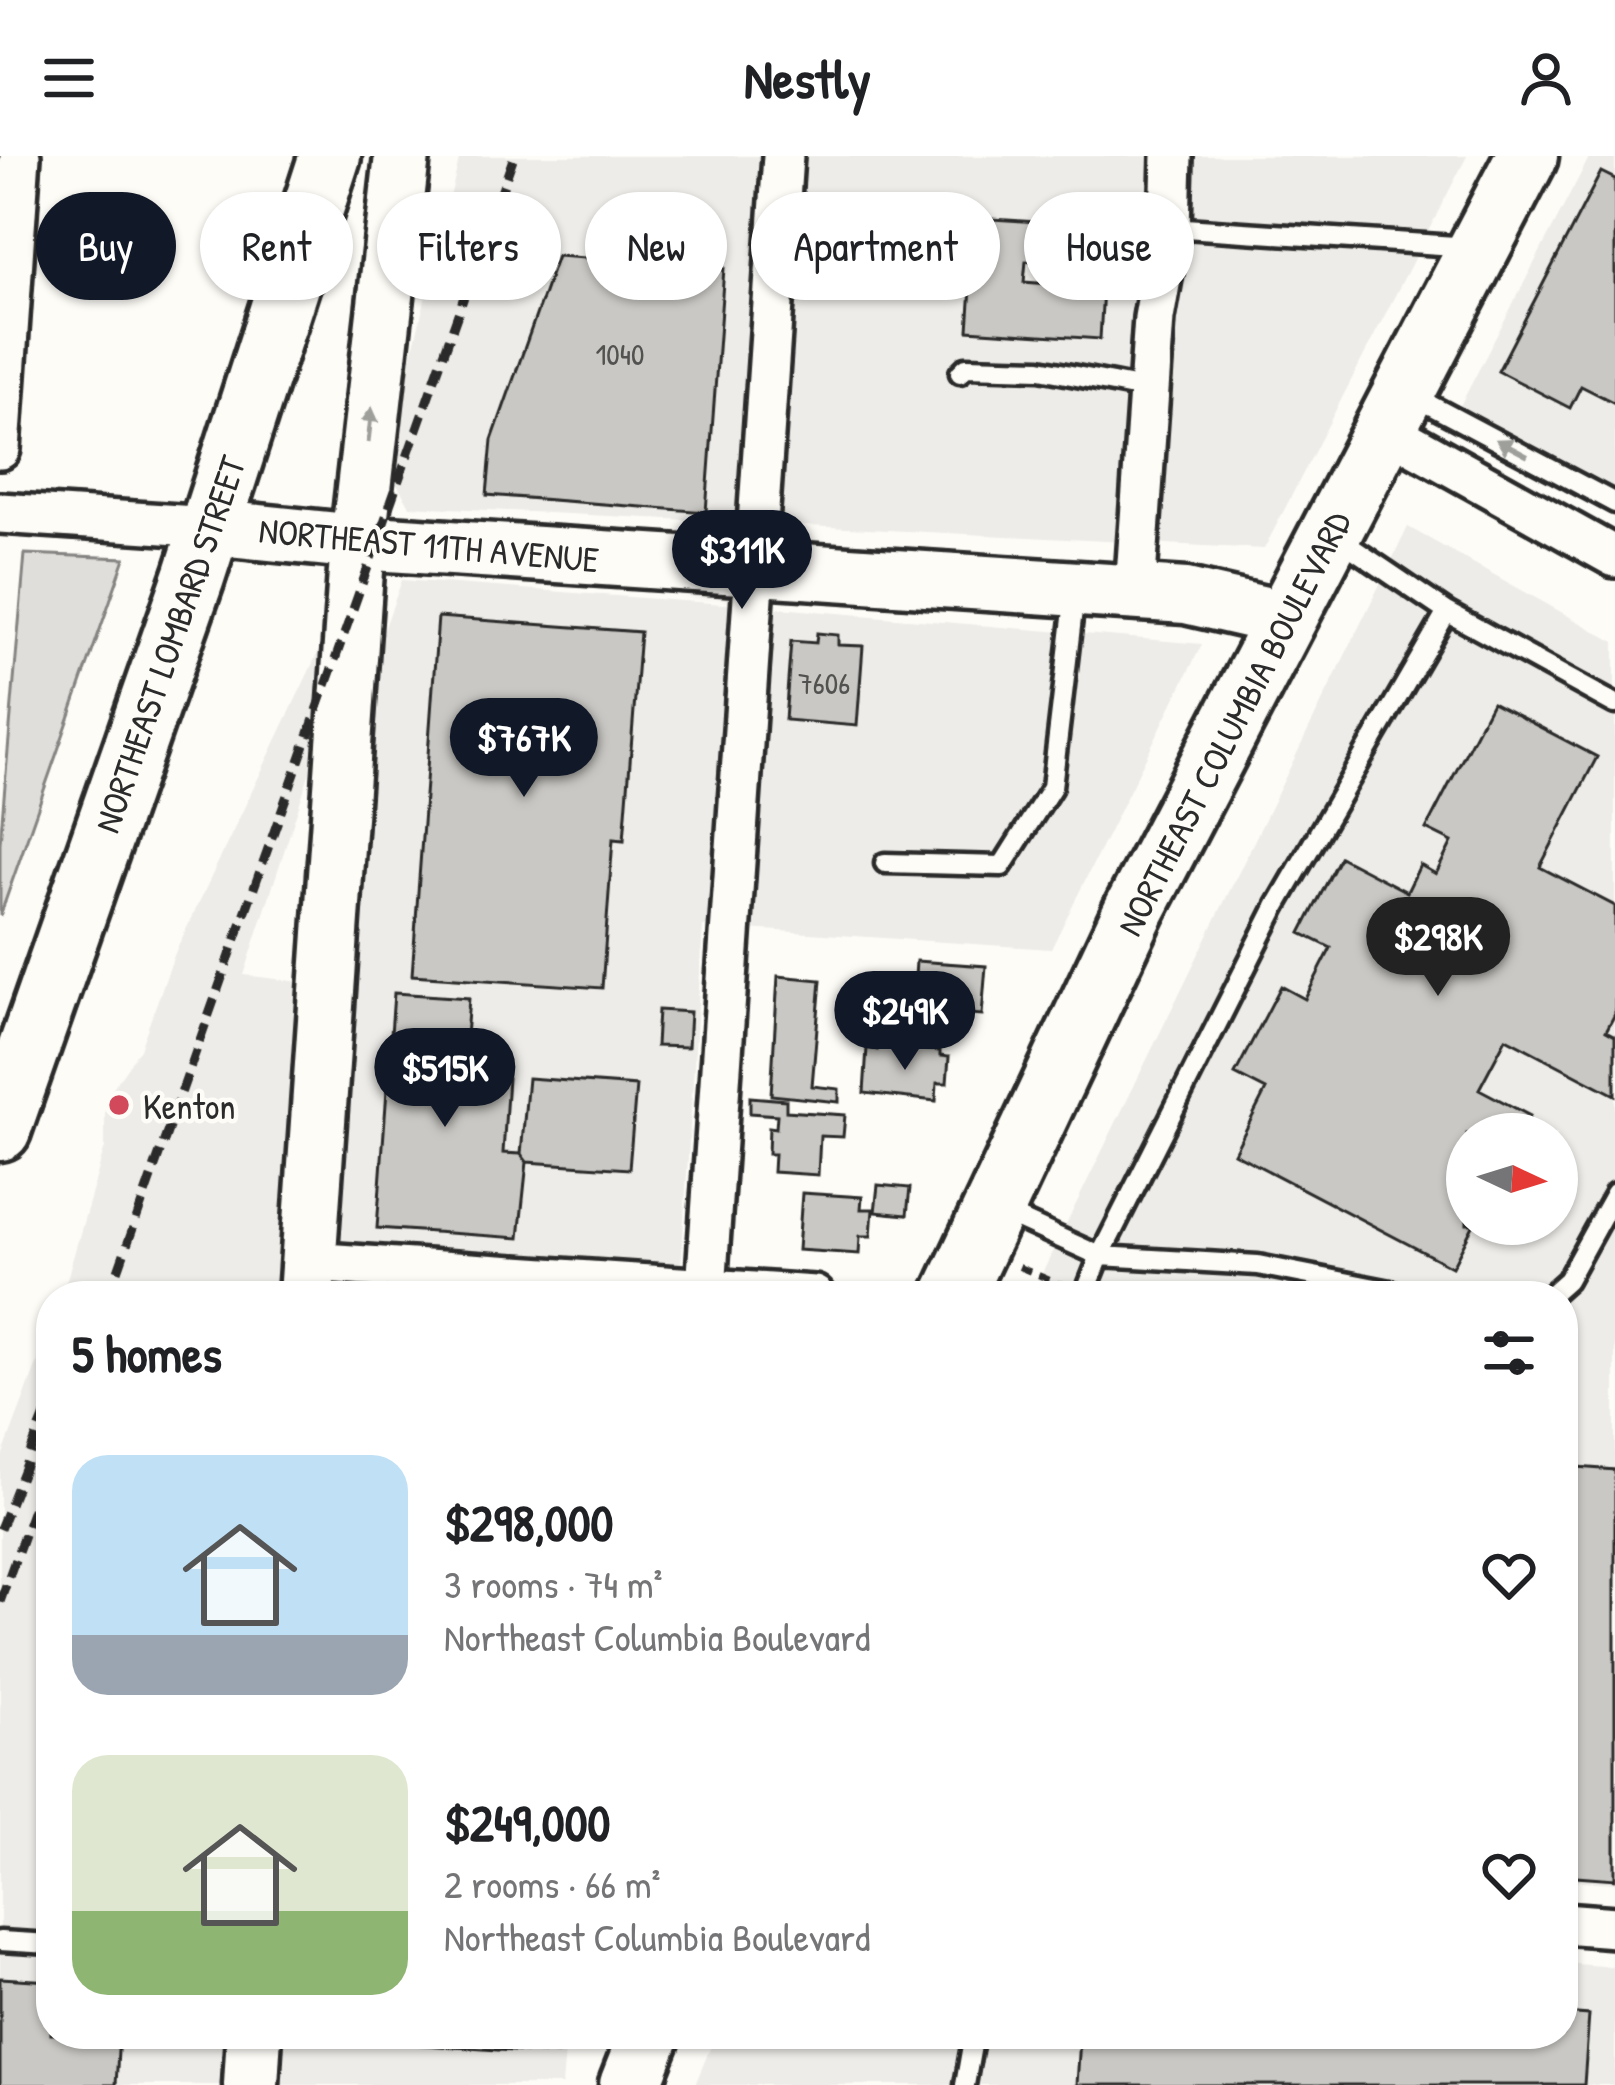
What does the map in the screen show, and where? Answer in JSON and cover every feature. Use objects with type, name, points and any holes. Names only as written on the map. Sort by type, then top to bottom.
[{"type":"main road","name":"NORTHEAST LOMBARD STREET","points":[[0,1130],[10,1064],[209,527],[330,156]]},
{"type":"main road","name":"NORTHEAST COLUMBIA BOULEVARD","points":[[960,1281],[1126,929],[1527,156]]},
{"type":"main road","points":[[630,2085],[644,2049]]},
{"type":"street","points":[[0,448],[20,156]]},
{"type":"street","points":[[387,1281],[307,1279],[358,542],[402,156]]},
{"type":"street","points":[[707,1281],[783,156]]},
{"type":"street","points":[[1170,192],[1172,156]]},
{"type":"street","points":[[1135,592],[1157,300]]},
{"type":"street","points":[[1395,410],[1615,557]]},
{"type":"street","name":"NORTHEAST 11TH AVENUE","points":[[0,513],[358,542],[1135,592],[1214,599],[1286,619]]},
{"type":"street","points":[[1578,1924],[1615,1927]]},
{"type":"street","points":[[250,2085],[253,2049]]},
{"type":"lane","points":[[1194,229],[1479,248]]},
{"type":"lane","points":[[960,373],[966,368],[1040,369],[1149,390]]},
{"type":"lane","points":[[1395,410],[1615,503]]},
{"type":"lane","points":[[1332,535],[1448,612],[1615,704]]},
{"type":"lane","points":[[885,863],[1002,866],[1052,787],[1075,588]]},
{"type":"lane","points":[[1090,1281],[1277,904],[1448,612]]},
{"type":"lane","points":[[1566,1281],[1615,1193]]},
{"type":"lane","points":[[993,1208],[1100,1256],[1258,1264],[1341,1281]]},
{"type":"lane","points":[[0,1941],[36,1943]]},
{"type":"lane","points":[[965,2085],[971,2049]]},
{"type":"shaded area","points":[[460,156],[1467,156],[1264,549],[410,506],[385,465],[425,300],[561,300],[561,192],[451,192]]},
{"type":"shaded area","points":[[1590,156],[1615,156],[1615,514],[1449,427]]},
{"type":"shaded area","points":[[1408,527],[1615,642],[1615,1883],[1578,1881],[1578,1281],[1038,1281]]},
{"type":"shaded area","points":[[25,554],[125,558],[0,916],[0,843]]},
{"type":"shaded area","points":[[402,580],[1202,644],[1051,949],[703,926],[680,1281],[333,1281],[379,644]]},
{"type":"shaded area","points":[[333,621],[334,697],[244,975],[300,982],[279,1281],[66,1281],[105,1147],[105,1099],[140,1049],[175,953]]},
{"type":"shaded area","points":[[36,1367],[36,2049],[225,2049],[223,2085],[0,2085],[0,1462]]},
{"type":"shaded area","points":[[1578,1964],[1615,1967],[1615,2085],[695,2085],[710,2049],[1578,2049]]},
{"type":"shaded area","points":[[279,2049],[565,2049],[562,2085],[276,2085]]},
{"type":"building","points":[[1601,172],[1615,179],[1615,403],[1581,386],[1570,408],[1498,371]]},
{"type":"building","points":[[1000,220],[1024,221],[1024,300],[1102,300],[1100,339],[968,330],[970,300],[1000,300]]},
{"type":"building","points":[[561,256],[585,258],[585,300],[722,300],[706,512],[487,495],[492,440],[541,300],[561,300]]},
{"type":"building","points":[[438,617],[640,632],[624,840],[613,839],[602,988],[412,975]]},
{"type":"building","points":[[817,633],[838,635],[838,645],[863,646],[857,726],[785,720],[791,641],[816,643]]},
{"type":"building","points":[[1492,702],[1597,757],[1540,867],[1615,906],[1615,1014],[1606,1031],[1615,1036],[1615,1095],[1506,1038],[1479,1089],[1524,1113],[1446,1113],[1446,1245],[1463,1245],[1452,1267],[1234,1153],[1266,1090],[1235,1074],[1281,986],[1305,999],[1331,948],[1301,933],[1340,857],[1407,892],[1420,865],[1436,874],[1452,842],[1426,829]]},
{"type":"building","points":[[916,961],[986,966],[982,1015],[913,1010]]},
{"type":"building","points":[[778,976],[821,980],[812,1086],[839,1089],[839,1102],[771,1095]]},
{"type":"building","points":[[394,993],[469,998],[463,1075],[508,1078],[503,1153],[521,1154],[527,1162],[519,1238],[377,1228]]},
{"type":"building","points":[[658,1010],[690,1012],[688,1047],[656,1046]]},
{"type":"building","points":[[877,1046],[940,1051],[940,1056],[949,1057],[947,1083],[937,1083],[936,1101],[864,1093],[867,1048],[877,1050]]},
{"type":"building","points":[[528,1078],[636,1086],[629,1169],[527,1162],[521,1154]]},
{"type":"building","points":[[750,1097],[786,1100],[786,1111],[845,1115],[843,1137],[820,1136],[818,1175],[773,1172],[769,1127],[776,1128],[777,1115],[750,1113]]},
{"type":"building","points":[[878,1185],[910,1188],[907,1215],[875,1212]]},
{"type":"building","points":[[802,1193],[862,1197],[861,1209],[873,1209],[871,1236],[860,1236],[859,1254],[798,1250]]},
{"type":"building","points":[[1578,1467],[1615,1470],[1615,1879],[1578,1876]]},
{"type":"building","points":[[0,1978],[36,1980],[36,2049],[118,2049],[116,2085],[0,2085]]},
{"type":"building","points":[[1578,2014],[1589,2015],[1584,2085],[1077,2085],[1079,2049],[1578,2049]]},
{"type":"building","points":[[485,2049],[558,2049],[557,2054]]},
{"type":"railway","points":[[114,1281],[514,156]]},
{"type":"railway","points":[[0,1529],[36,1438]]},
{"type":"railway","points":[[0,1602],[36,1501]]},
{"type":"place","name":"Kenton","points":[[119,1105]]}]
